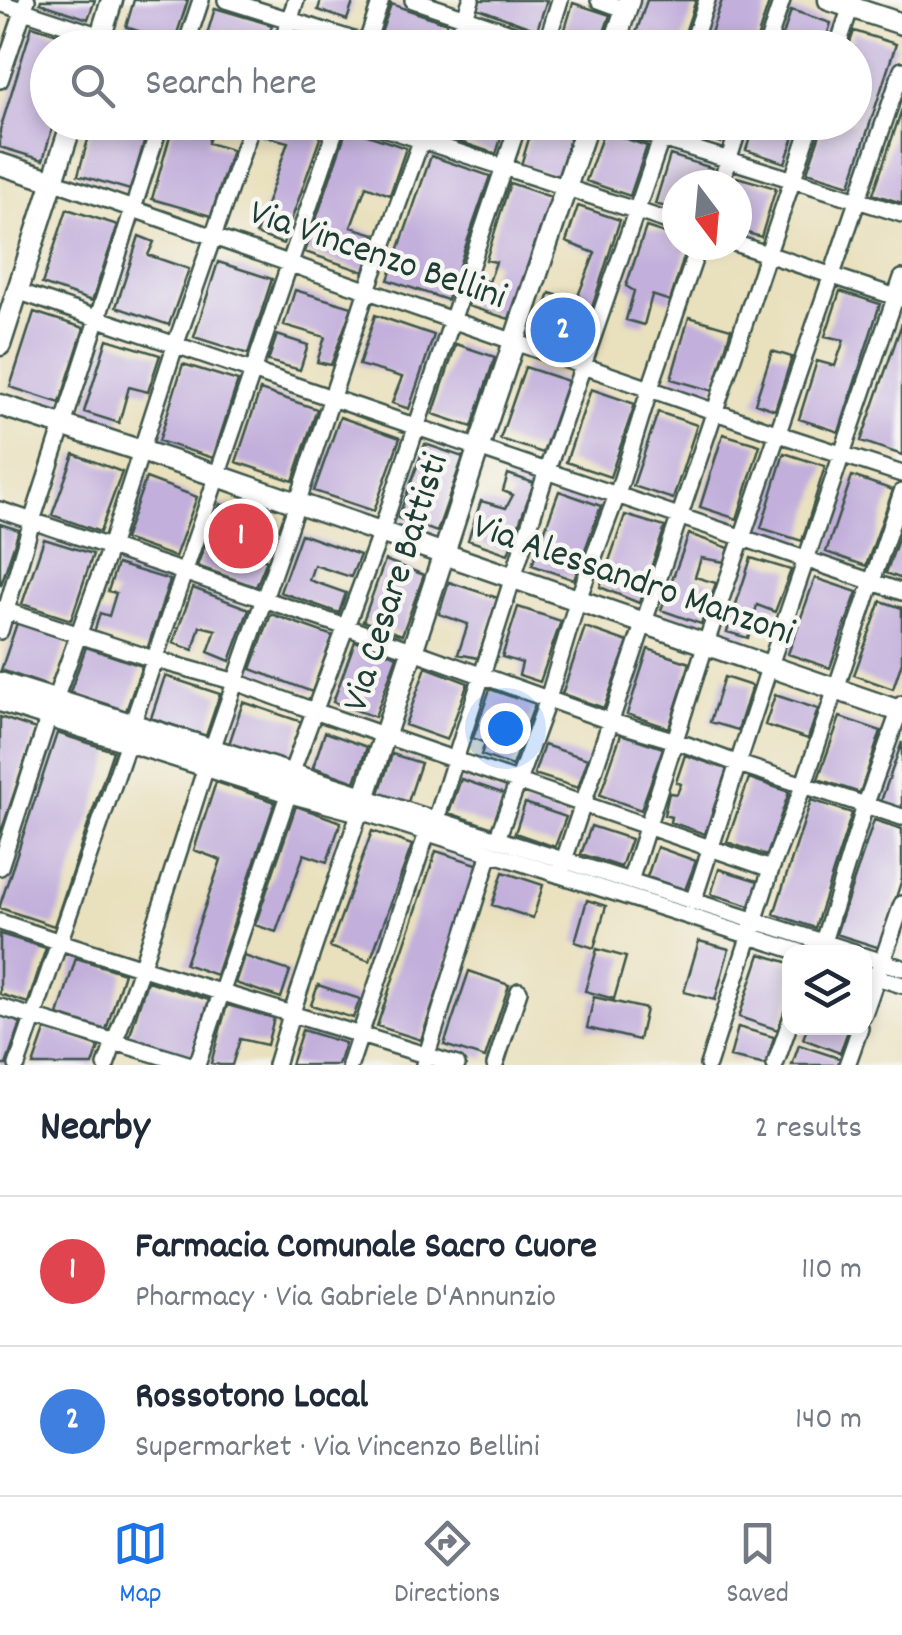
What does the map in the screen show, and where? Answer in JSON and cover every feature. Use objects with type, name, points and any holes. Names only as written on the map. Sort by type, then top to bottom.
[{"type":"street","points":[[102,30],[112,0]]},
{"type":"street","points":[[191,30],[200,0]]},
{"type":"street","points":[[226,0],[321,30]]},
{"type":"street","points":[[286,30],[296,0]]},
{"type":"street","points":[[374,30],[381,0]]},
{"type":"street","points":[[413,0],[502,30]]},
{"type":"street","points":[[460,30],[471,0]]},
{"type":"street","points":[[552,30],[560,0]]},
{"type":"street","points":[[599,0],[628,5],[619,30]]},
{"type":"street","points":[[698,30],[707,0]]},
{"type":"street","points":[[772,30],[782,0]]},
{"type":"street","points":[[829,0],[852,4],[902,24]]},
{"type":"street","points":[[0,3],[25,5],[76,30]]},
{"type":"street","points":[[844,30],[852,4]]},
{"type":"street","points":[[0,80],[25,5]]},
{"type":"street","points":[[630,881],[706,643],[902,70]]},
{"type":"street","points":[[0,344],[66,140]]},
{"type":"street","points":[[0,631],[3,610],[155,140]]},
{"type":"street","points":[[0,868],[248,140]]},
{"type":"street","points":[[17,1065],[332,140]]},
{"type":"street","points":[[419,140],[662,219]]},
{"type":"street","points":[[0,1007],[194,1065],[314,711],[381,532],[513,140]]},
{"type":"street","name":"Via Cesare Battisti","points":[[276,1065],[582,140]]},
{"type":"street","points":[[350,1065],[661,140],[902,214]]},
{"type":"street","points":[[725,170],[735,140]]},
{"type":"street","points":[[562,868],[806,140]]},
{"type":"street","points":[[106,1065],[367,290],[422,141]]},
{"type":"street","name":"Via Vincenzo Bellini","points":[[0,164],[902,474]]},
{"type":"street","points":[[752,249],[899,298]]},
{"type":"street","points":[[425,1060],[694,260]]},
{"type":"street","points":[[693,902],[770,665],[899,298],[902,278]]},
{"type":"street","points":[[18,291],[902,592]]},
{"type":"street","name":"Via Alessandro Manzoni","points":[[0,404],[901,709]]},
{"type":"street","points":[[708,1065],[751,928],[902,492]]},
{"type":"street","points":[[0,510],[346,626],[612,722],[902,817]]},
{"type":"street","points":[[3,610],[236,682],[771,869]]},
{"type":"street","points":[[0,683],[53,708],[130,734],[751,928],[832,945]]},
{"type":"street","points":[[0,701],[53,708]]},
{"type":"street","points":[[823,942],[865,806],[901,709]]},
{"type":"street","points":[[562,868],[630,881],[693,902],[786,945]]},
{"type":"street","points":[[875,971],[902,904]]},
{"type":"street","points":[[0,922],[360,1034],[425,1060],[457,1065]]},
{"type":"street","points":[[875,971],[902,968]]},
{"type":"street","points":[[875,971],[902,985]]},
{"type":"street","points":[[495,1065],[519,991]]},
{"type":"street","points":[[775,1065],[785,1035]]},
{"type":"street","points":[[847,1065],[858,1035]]},
{"type":"building","points":[[95,0],[88,19],[40,3]]},
{"type":"building","points":[[134,0],[188,0],[178,30],[126,27]]},
{"type":"building","points":[[321,0],[354,0],[347,20],[318,10]]},
{"type":"building","points":[[480,0],[547,0],[537,30],[477,8]]},
{"type":"building","points":[[647,0],[696,0],[686,30],[637,30]]},
{"type":"building","points":[[722,0],[769,3],[760,30],[712,30]]},
{"type":"building","points":[[573,3],[610,15],[605,30],[565,30]]},
{"type":"building","points":[[391,4],[447,23],[445,30],[382,30]]},
{"type":"building","points":[[215,8],[272,25],[270,30],[208,30]]},
{"type":"building","points":[[791,10],[831,23],[829,30],[785,30]]},
{"type":"building","points":[[30,32],[30,140],[49,140],[43,160],[0,147],[0,130]]},
{"type":"building","points":[[872,37],[896,44],[872,118]]},
{"type":"building","points":[[902,109],[902,203],[873,194]]},
{"type":"building","points":[[88,140],[145,140],[130,190],[78,175]]},
{"type":"building","points":[[169,140],[209,140],[208,143],[232,150],[211,216],[152,199]]},
{"type":"building","points":[[280,140],[319,140],[283,244],[256,234],[288,142]]},
{"type":"building","points":[[343,140],[382,140],[406,148],[390,195],[366,186],[351,227],[375,234],[364,272],[305,252]]},
{"type":"building","points":[[455,140],[500,140],[496,154]]},
{"type":"building","points":[[529,140],[570,140],[558,176],[521,165]]},
{"type":"building","points":[[601,140],[630,140],[647,146],[630,196],[586,181]]},
{"type":"building","points":[[749,140],[793,140],[785,163],[746,150]]},
{"type":"building","points":[[818,140],[865,140],[850,185],[807,172]]},
{"type":"building","points":[[670,155],[712,168],[711,170],[665,170]]},
{"type":"building","points":[[431,156],[490,176],[447,300],[388,280]]},
{"type":"building","points":[[662,181],[662,206],[655,204]]},
{"type":"building","points":[[752,181],[776,188],[761,237],[752,234]]},
{"type":"building","points":[[510,183],[551,197],[509,319],[468,306],[478,278],[489,282],[496,262],[486,260]]},
{"type":"building","points":[[578,206],[620,220],[580,345],[537,331],[550,293],[576,301],[595,253],[566,242]]},
{"type":"building","points":[[67,209],[118,225],[92,301],[42,284]]},
{"type":"building","points":[[646,227],[662,232],[662,260],[683,260],[670,301],[652,295],[644,325],[626,320],[634,291],[626,286]]},
{"type":"building","points":[[139,236],[154,242],[148,255],[189,269],[169,325],[116,307]]},
{"type":"building","points":[[218,262],[272,279],[248,354],[194,337]]},
{"type":"building","points":[[295,290],[352,307],[331,365],[317,362],[325,337],[284,325]]},
{"type":"building","points":[[840,291],[880,304],[839,432],[799,419],[817,361],[835,366],[844,340],[825,336]]},
{"type":"building","points":[[34,312],[84,328],[60,403],[10,387]]},
{"type":"building","points":[[375,315],[434,335],[409,409],[392,403],[402,377],[359,365]]},
{"type":"building","points":[[689,317],[731,329],[713,391],[671,379]]},
{"type":"building","points":[[902,323],[902,455],[861,441]]},
{"type":"building","points":[[277,335],[308,345],[300,370],[268,361]]},
{"type":"building","points":[[107,339],[160,355],[148,392],[129,387],[119,423],[84,412]]},
{"type":"building","points":[[456,344],[495,357],[472,427],[433,414]]},
{"type":"building","points":[[772,351],[792,357],[775,410],[755,403]]},
{"type":"building","points":[[183,364],[238,381],[213,458],[159,441]]},
{"type":"building","points":[[525,367],[568,381],[543,453],[500,439]]},
{"type":"building","points":[[591,389],[635,404],[610,477],[566,462]]},
{"type":"building","points":[[260,390],[317,409],[293,481],[236,462]]},
{"type":"building","points":[[658,412],[697,425],[673,499],[633,486]]},
{"type":"building","points":[[340,417],[400,438],[374,511],[314,491]]},
{"type":"building","points":[[723,434],[760,445],[737,519],[700,507]]},
{"type":"building","points":[[425,444],[463,457],[437,532],[398,518]]},
{"type":"building","points":[[784,453],[825,466],[802,541],[761,528]]},
{"type":"building","points":[[74,454],[122,472],[100,532],[52,515]]},
{"type":"building","points":[[508,474],[534,483],[508,554],[468,540],[481,501],[506,508],[513,495],[503,491]]},
{"type":"building","points":[[852,476],[893,490],[866,566],[826,552]]},
{"type":"building","points":[[146,478],[197,497],[175,557],[124,539]]},
{"type":"building","points":[[559,491],[601,506],[574,580],[532,565]]},
{"type":"building","points":[[220,504],[258,518],[246,552],[267,560],[256,587],[197,566]]},
{"type":"building","points":[[625,515],[665,527],[639,603],[600,587]]},
{"type":"building","points":[[0,524],[19,530],[1,585],[0,585]]},
{"type":"building","points":[[902,531],[902,579],[886,573]]},
{"type":"building","points":[[301,534],[360,555],[351,577],[314,565],[309,580],[346,593],[339,613],[280,592]]},
{"type":"building","points":[[689,534],[729,548],[725,562],[701,558],[695,577],[716,583],[701,624],[661,610]]},
{"type":"building","points":[[44,539],[93,554],[71,620],[22,604]]},
{"type":"building","points":[[751,558],[791,570],[775,612],[757,605],[748,638],[727,632]]},
{"type":"building","points":[[385,560],[424,575],[402,635],[363,621]]},
{"type":"building","points":[[117,564],[170,580],[147,650],[94,633],[100,613],[109,616],[116,593],[108,591]]},
{"type":"building","points":[[815,578],[857,592],[830,668],[788,654]]},
{"type":"building","points":[[449,582],[498,598],[478,658],[458,654],[468,624],[439,614]]},
{"type":"building","points":[[193,588],[249,609],[230,661],[208,652],[216,630],[200,626],[193,650],[173,643]]},
{"type":"building","points":[[881,601],[902,608],[902,662],[893,689],[854,675]]},
{"type":"building","points":[[518,607],[561,621],[540,682],[519,675],[522,663],[502,657]]},
{"type":"building","points":[[271,614],[333,636],[312,692],[251,669]]},
{"type":"building","points":[[17,623],[67,640],[51,687],[1,670]]},
{"type":"building","points":[[585,627],[628,642],[604,708],[562,694]]},
{"type":"building","points":[[355,641],[397,656],[375,717],[333,702]]},
{"type":"building","points":[[86,647],[142,666],[126,711],[70,692]]},
{"type":"building","points":[[648,649],[690,663],[669,728],[627,714]]},
{"type":"building","points":[[426,667],[468,683],[447,740],[405,725]]},
{"type":"building","points":[[165,676],[220,694],[206,736],[151,718]]},
{"type":"building","points":[[724,677],[752,686],[738,730],[710,722]]},
{"type":"building","points":[[490,689],[536,701],[512,766],[481,755],[485,743],[473,738]]},
{"type":"building","points":[[775,695],[818,709],[808,739],[765,725]]},
{"type":"building","points":[[243,702],[302,722],[288,767],[228,747]]},
{"type":"building","points":[[0,717],[36,729],[1,832],[0,832]]},
{"type":"building","points":[[840,717],[881,731],[860,793],[818,779]]},
{"type":"building","points":[[325,732],[367,747],[355,782],[313,767]]},
{"type":"building","points":[[57,733],[113,751],[54,926],[0,905]]},
{"type":"building","points":[[621,734],[663,748],[641,810],[600,795]]},
{"type":"building","points":[[902,742],[902,808],[881,801]]},
{"type":"building","points":[[544,745],[588,759],[578,788],[534,774]]},
{"type":"building","points":[[392,754],[421,763],[408,802],[379,793]]},
{"type":"building","points":[[685,755],[727,769],[705,834],[670,822],[671,817],[664,815],[669,793],[677,794],[681,784],[676,782]]},
{"type":"building","points":[[749,778],[789,792],[767,856],[727,842]]},
{"type":"building","points":[[461,779],[505,794],[493,828],[449,813]]},
{"type":"building","points":[[216,782],[275,802],[216,975],[185,964],[221,860],[194,850]]},
{"type":"building","points":[[811,800],[852,813],[815,928],[774,914]]},
{"type":"building","points":[[525,803],[566,817],[555,847],[515,833]]},
{"type":"building","points":[[296,806],[341,822],[327,862],[304,854],[276,932],[255,925]]},
{"type":"building","points":[[874,820],[902,829],[902,879],[880,948],[836,934]]},
{"type":"building","points":[[591,826],[631,839],[621,867],[581,854]]},
{"type":"building","points":[[372,831],[412,845],[370,961],[330,947]]},
{"type":"building","points":[[657,847],[696,861],[685,890],[647,877]]},
{"type":"building","points":[[436,851],[480,865],[421,1040],[377,1026]]},
{"type":"building","points":[[719,869],[761,882],[753,907],[711,894]]},
{"type":"building","points":[[503,872],[543,885],[533,918],[492,905]]},
{"type":"building","points":[[587,900],[606,906],[594,948],[575,942]]},
{"type":"building","points":[[0,934],[46,948],[28,1003],[0,994]]},
{"type":"building","points":[[699,941],[729,949],[715,1000],[684,992]]},
{"type":"building","points":[[597,949],[626,957],[614,999],[585,991]]},
{"type":"building","points":[[760,954],[782,961],[782,1018],[778,1030],[739,1017]]},
{"type":"building","points":[[244,956],[290,971],[281,998],[235,983]]},
{"type":"building","points":[[76,958],[124,973],[106,1030],[58,1015]]},
{"type":"building","points":[[469,971],[509,985],[485,1058],[444,1045]]},
{"type":"building","points":[[147,981],[209,1000],[191,1057],[129,1038]]},
{"type":"building","points":[[318,985],[360,999],[353,1018],[311,1005]]},
{"type":"building","points":[[594,997],[646,1009],[639,1040],[587,1028]]},
{"type":"building","points":[[227,1005],[274,1018],[267,1045],[240,1039],[232,1065],[220,1065],[211,1063]]},
{"type":"building","points":[[0,1015],[21,1023],[6,1065],[0,1065]]},
{"type":"building","points":[[738,1027],[774,1037],[766,1065],[730,1057]]},
{"type":"building","points":[[46,1028],[99,1047],[93,1065],[33,1065]]},
{"type":"building","points":[[302,1030],[345,1043],[338,1065],[291,1065]]},
{"type":"building","points":[[804,1035],[846,1035],[840,1053],[803,1039]]},
{"type":"building","points":[[799,1045],[842,1059],[840,1065],[792,1065]]},
{"type":"place","name":"Rossotono Local","points":[[563,330]]},
{"type":"place","name":"Farmacia Comunale Sacro Cuore","points":[[241,536]]}]
